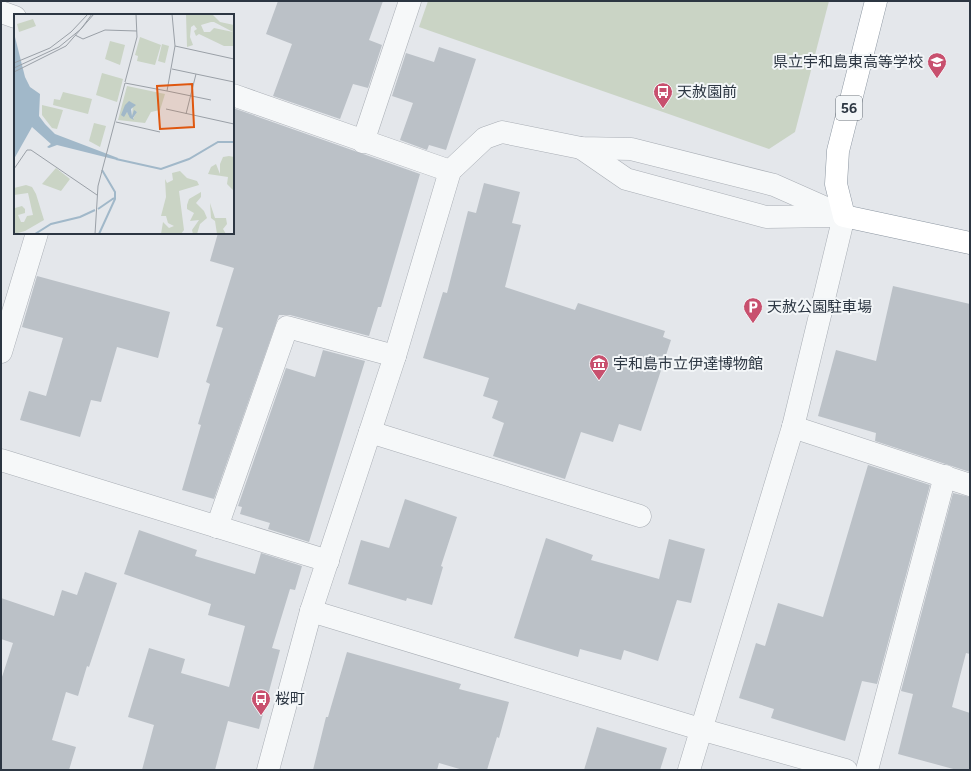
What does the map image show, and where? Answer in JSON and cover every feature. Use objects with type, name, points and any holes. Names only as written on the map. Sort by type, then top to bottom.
[{"type":"highway","name":"56","points":[[844,216],[836,184],[838,151],[876,1]]},
{"type":"highway","points":[[844,216],[970,243]]},
{"type":"street","points":[[362,142],[410,1]]},
{"type":"street","points":[[1,12],[14,17]]},
{"type":"street","points":[[234,95],[362,142],[450,171]]},
{"type":"street","points":[[268,770],[311,611],[395,356],[450,171],[485,138],[502,132],[581,148],[631,149],[774,185],[844,216]]},
{"type":"street","points":[[581,148],[626,179],[766,217],[844,216]]},
{"type":"street","points":[[689,770],[700,729],[793,427],[844,216]]},
{"type":"street","points":[[1,352],[36,234]]},
{"type":"street","points":[[217,527],[287,327],[395,356]]},
{"type":"street","points":[[793,427],[970,485]]},
{"type":"street","points":[[370,432],[640,516]]},
{"type":"street","points":[[1,460],[328,561]]},
{"type":"street","points":[[867,770],[945,476]]},
{"type":"street","points":[[311,611],[700,729],[846,770]]},
{"type":"green space","points":[[428,1],[829,1],[795,132],[769,149],[419,27]]},
{"type":"building","points":[[278,1],[383,1],[369,40],[382,45],[368,88],[353,84],[340,119],[273,96],[292,44],[266,34]]},
{"type":"building","points":[[439,47],[476,59],[446,150],[429,145],[427,150],[400,140],[413,103],[392,96],[406,53],[434,62]]},
{"type":"building","points":[[234,108],[420,174],[381,307],[378,307],[369,336],[290,315],[279,315],[214,499],[182,490],[201,425],[198,424],[210,384],[206,382],[223,328],[216,326],[234,268],[210,261],[218,234],[234,234]]},
{"type":"building","points":[[484,183],[520,192],[512,223],[521,225],[505,287],[575,310],[578,303],[665,331],[663,337],[671,340],[641,431],[619,424],[613,442],[581,432],[565,479],[493,456],[504,423],[492,418],[498,401],[483,396],[489,378],[423,358],[443,292],[447,293],[468,211],[476,213]]},
{"type":"building","points":[[37,276],[170,312],[158,358],[117,347],[101,402],[91,400],[80,437],[20,420],[29,391],[46,396],[63,338],[22,327]]},
{"type":"building","points":[[893,286],[970,304],[970,472],[875,441],[876,433],[818,416],[836,350],[876,361]]},
{"type":"building","points":[[323,350],[365,361],[309,542],[268,529],[270,523],[240,514],[242,507],[238,506],[286,368],[315,377]]},
{"type":"building","points":[[868,465],[930,485],[877,684],[862,681],[845,741],[771,718],[774,709],[739,698],[756,643],[765,646],[778,603],[823,617]]},
{"type":"building","points":[[953,493],[970,497],[970,654],[966,653],[952,707],[970,713],[970,770],[957,770],[898,754],[913,694],[901,691]]},
{"type":"building","points":[[405,499],[457,517],[441,566],[443,567],[432,605],[407,598],[406,601],[348,584],[361,540],[389,548]]},
{"type":"building","points":[[139,530],[197,550],[195,556],[255,574],[261,553],[302,566],[295,590],[290,589],[272,648],[280,650],[259,729],[228,721],[215,770],[142,770],[154,725],[128,717],[149,648],[185,659],[181,673],[229,687],[245,626],[208,615],[211,604],[124,574]]},
{"type":"building","points":[[546,538],[593,555],[591,560],[659,579],[669,539],[705,549],[691,603],[677,600],[658,661],[624,650],[621,660],[580,649],[578,657],[514,638]]},
{"type":"building","points":[[85,572],[117,583],[89,667],[87,666],[78,696],[66,692],[52,740],[76,747],[69,770],[1,770],[1,680],[13,643],[1,639],[1,598],[54,616],[62,590],[77,595]]},
{"type":"building","points":[[347,652],[461,684],[459,689],[509,702],[499,738],[497,737],[487,770],[463,770],[439,763],[437,770],[313,770],[326,717],[328,717]]},
{"type":"building","points":[[597,727],[667,748],[660,770],[584,770]]},
{"type":"place","name":"県立宇和島東高等学校","points":[[937,79]]},
{"type":"place","name":"天赦園前","points":[[663,109]]},
{"type":"place","name":"天赦公園駐車場","points":[[753,324]]},
{"type":"place","name":"宇和島市立伊達博物館","points":[[599,381]]},
{"type":"place","name":"桜町","points":[[261,716]]}]
